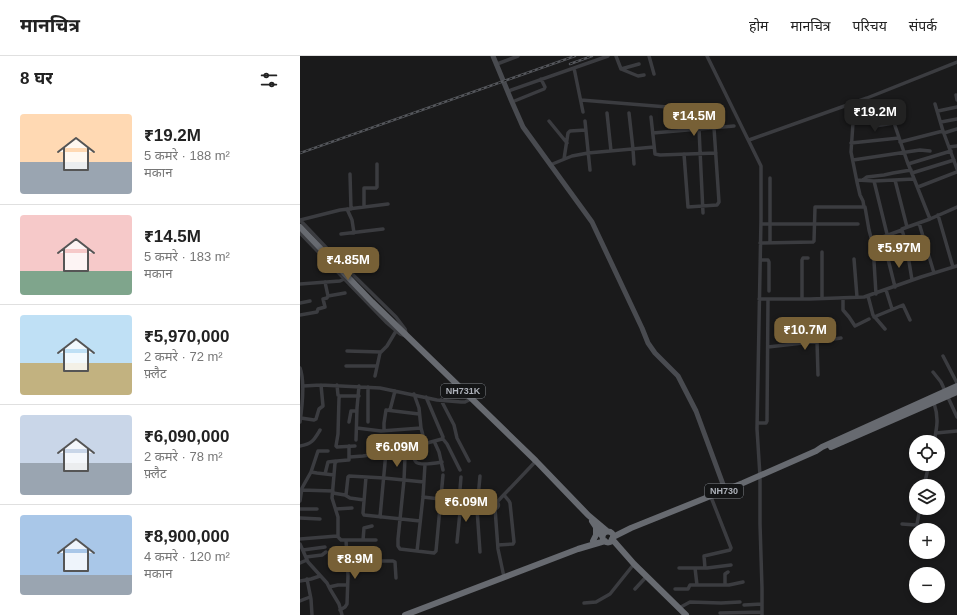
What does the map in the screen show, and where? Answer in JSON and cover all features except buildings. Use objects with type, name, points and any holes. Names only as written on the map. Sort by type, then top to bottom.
[{"type":"highway","name":"NH731K","points":[[300,227],[406,336],[536,461],[607,537]]},
{"type":"highway","name":"NH730","points":[[816,451],[823,451],[934,403],[957,385]]},
{"type":"highway","name":"NH730","points":[[405,615],[711,497],[822,447],[946,394],[957,392]]},
{"type":"highway","name":"NH731K","points":[[588,515],[596,527],[686,615]]},
{"type":"highway","points":[[593,541],[596,535],[596,527]]},
{"type":"highway","name":"NH730","points":[[578,549],[593,541],[607,537]]},
{"type":"street","points":[[493,56],[523,127],[592,222],[648,343],[655,353],[678,376],[696,411],[724,487],[722,492]]},
{"type":"street","points":[[497,64],[518,56]]},
{"type":"street","points":[[508,91],[608,56]]},
{"type":"street","points":[[616,56],[621,69],[638,76],[644,75]]},
{"type":"street","points":[[649,56],[654,74]]},
{"type":"street","points":[[707,56],[749,140],[760,166],[761,224],[757,423],[760,476],[762,613],[720,613]]},
{"type":"street","points":[[749,140],[957,62]]},
{"type":"street","points":[[621,69],[639,64]]},
{"type":"street","points":[[574,68],[583,112]]},
{"type":"street","points":[[512,102],[544,89],[541,79]]},
{"type":"street","points":[[581,100],[692,109]]},
{"type":"street","points":[[848,104],[853,123],[851,152],[860,195],[864,201],[864,207],[866,208],[873,245],[876,294]]},
{"type":"street","points":[[935,104],[957,168]]},
{"type":"street","points":[[938,111],[957,106]]},
{"type":"street","points":[[607,113],[611,150]]},
{"type":"street","points":[[629,113],[634,164]]},
{"type":"street","points":[[651,116],[656,154],[716,153]]},
{"type":"street","points":[[892,117],[908,164],[930,219]]},
{"type":"street","points":[[941,122],[957,119]]},
{"type":"street","points":[[549,121],[567,143]]},
{"type":"street","points":[[585,121],[590,170]]},
{"type":"street","points":[[875,126],[894,123]]},
{"type":"street","points":[[653,133],[734,126]]},
{"type":"street","points":[[684,154],[688,206],[690,208],[717,205],[714,128]]},
{"type":"street","points":[[699,129],[703,213]]},
{"type":"street","points":[[851,142],[900,140],[957,129]]},
{"type":"street","points":[[564,159],[569,132],[586,130]]},
{"type":"street","points":[[908,164],[957,146]]},
{"type":"street","points":[[550,165],[588,152],[654,147]]},
{"type":"street","points":[[853,160],[920,150],[930,151]]},
{"type":"street","points":[[863,180],[867,177],[884,175],[893,172],[911,172],[954,160]]},
{"type":"street","points":[[364,207],[364,188],[377,187],[377,164]]},
{"type":"street","points":[[918,187],[957,172]]},
{"type":"street","points":[[350,174],[349,209],[354,233]]},
{"type":"street","points":[[770,178],[770,243]]},
{"type":"street","points":[[857,180],[874,181],[914,179]]},
{"type":"street","points":[[895,180],[907,227]]},
{"type":"street","points":[[874,181],[888,234]]},
{"type":"street","points":[[300,233],[387,324],[400,334],[406,336],[405,329],[396,317],[300,220],[336,211],[388,204]]},
{"type":"street","points":[[760,243],[813,242],[814,208],[864,207]]},
{"type":"street","points":[[872,239],[880,238],[902,230],[957,207]]},
{"type":"street","points":[[938,215],[952,268]]},
{"type":"street","points":[[919,223],[934,273]]},
{"type":"street","points":[[761,224],[858,224]]},
{"type":"street","points":[[341,234],[383,230]]},
{"type":"street","points":[[902,230],[906,243],[912,280]]},
{"type":"street","points":[[822,252],[822,299]]},
{"type":"street","points":[[887,255],[895,287]]},
{"type":"street","points":[[802,299],[802,260],[803,258],[808,258]]},
{"type":"street","points":[[854,259],[857,297]]},
{"type":"street","points":[[760,260],[768,260],[769,262],[769,291]]},
{"type":"street","points":[[760,299],[822,299],[868,296],[957,266]]},
{"type":"street","points":[[300,284],[340,281],[344,279]]},
{"type":"street","points":[[325,282],[328,296]]},
{"type":"street","points":[[886,290],[892,310]]},
{"type":"street","points":[[300,316],[317,312],[318,309],[324,307],[323,299],[327,298],[328,296],[345,293]]},
{"type":"street","points":[[868,296],[872,313],[884,329]]},
{"type":"street","points":[[843,298],[843,310],[855,326],[869,319]]},
{"type":"street","points":[[757,423],[766,423],[767,421],[768,299]]},
{"type":"street","points":[[300,303],[310,301]]},
{"type":"street","points":[[874,317],[903,305],[910,320]]},
{"type":"street","points":[[803,343],[803,332],[816,330]]},
{"type":"street","points":[[375,376],[381,352],[387,346],[396,331]]},
{"type":"street","points":[[759,345],[768,346],[841,338]]},
{"type":"street","points":[[817,341],[818,375]]},
{"type":"street","points":[[347,351],[381,352]]},
{"type":"street","points":[[943,356],[957,385]]},
{"type":"street","points":[[346,366],[377,366]]},
{"type":"street","points":[[300,368],[303,386],[300,420],[316,419],[319,409],[323,406],[321,385]]},
{"type":"street","points":[[933,372],[941,382],[957,417]]},
{"type":"street","points":[[337,385],[338,395]]},
{"type":"street","points":[[303,386],[359,386],[384,388],[441,400],[465,402],[471,399]]},
{"type":"street","points":[[356,440],[359,386]]},
{"type":"street","points":[[368,387],[368,422]]},
{"type":"street","points":[[384,431],[386,411],[390,410],[395,390]]},
{"type":"street","points":[[414,394],[419,408],[421,428],[425,443]]},
{"type":"street","points":[[355,446],[336,446],[338,434],[339,398],[340,396],[358,396]]},
{"type":"street","points":[[426,397],[443,439],[460,470]]},
{"type":"street","points":[[441,400],[454,425],[468,461]]},
{"type":"street","points":[[934,403],[937,414],[936,433],[957,431]]},
{"type":"street","points":[[390,410],[419,414]]},
{"type":"street","points":[[349,422],[351,411],[357,411]]},
{"type":"street","points":[[356,428],[384,431],[421,428]]},
{"type":"street","points":[[300,446],[310,443],[320,430]]},
{"type":"street","points":[[325,474],[328,462],[349,460],[350,457],[397,451],[443,439]]},
{"type":"street","points":[[405,457],[398,539],[399,548],[434,552],[436,551],[443,472],[442,462],[434,441]]},
{"type":"street","points":[[349,446],[350,457]]},
{"type":"street","points":[[413,446],[415,462],[425,464],[442,462]]},
{"type":"street","points":[[300,501],[302,490],[311,472],[318,451],[328,452]]},
{"type":"street","points":[[380,517],[386,452]]},
{"type":"street","points":[[336,461],[333,500],[338,520],[338,537]]},
{"type":"street","points":[[491,505],[495,501],[497,502],[536,461]]},
{"type":"street","points":[[417,551],[425,464]]},
{"type":"street","points":[[311,472],[334,475]]},
{"type":"street","points":[[346,495],[349,476],[424,482]]},
{"type":"street","points":[[480,476],[477,509],[480,552]]},
{"type":"street","points":[[366,477],[364,515],[420,521]]},
{"type":"street","points":[[457,542],[461,477]]},
{"type":"street","points":[[721,479],[726,485],[732,488]]},
{"type":"street","points":[[302,490],[333,492],[346,495],[350,498],[364,500]]},
{"type":"street","points":[[498,545],[513,544],[514,542],[510,504],[509,500],[504,495]]},
{"type":"street","points":[[423,497],[491,505],[495,508]]},
{"type":"street","points":[[705,568],[704,556],[730,550],[731,548],[711,497]]},
{"type":"street","points":[[497,502],[499,505],[495,508],[498,545],[504,577]]},
{"type":"street","points":[[336,509],[352,508]]},
{"type":"street","points":[[300,509],[317,509]]},
{"type":"street","points":[[902,524],[916,525],[919,515]]},
{"type":"street","points":[[300,518],[320,519]]},
{"type":"street","points":[[363,540],[364,528],[372,526]]},
{"type":"street","points":[[300,539],[338,537],[346,540],[376,540]]},
{"type":"street","points":[[340,610],[345,607],[346,604],[348,585],[346,540]]},
{"type":"street","points":[[325,547],[301,547],[307,559],[329,587],[336,599],[342,615]]},
{"type":"street","points":[[300,563],[307,559],[321,556],[326,552]]},
{"type":"street","points":[[347,564],[393,561],[395,562],[396,578]]},
{"type":"street","points":[[584,603],[597,601],[612,592],[618,582],[634,564]]},
{"type":"street","points":[[679,568],[705,568],[731,565]]},
{"type":"street","points":[[695,568],[697,585]]},
{"type":"street","points":[[725,585],[725,574],[728,572]]},
{"type":"street","points":[[300,581],[320,576]]},
{"type":"street","points":[[635,589],[647,576]]},
{"type":"street","points":[[307,579],[312,615]]},
{"type":"street","points":[[675,589],[688,589],[689,586],[697,585],[731,585],[743,582]]},
{"type":"street","points":[[329,587],[348,585]]},
{"type":"street","points":[[300,601],[310,597]]},
{"type":"street","points":[[679,608],[690,602],[740,602]]},
{"type":"street","points":[[744,605],[762,604]]},
{"type":"railway","points":[[300,153],[575,56]]},
{"type":"railway","points":[[570,64],[592,56]]}]
